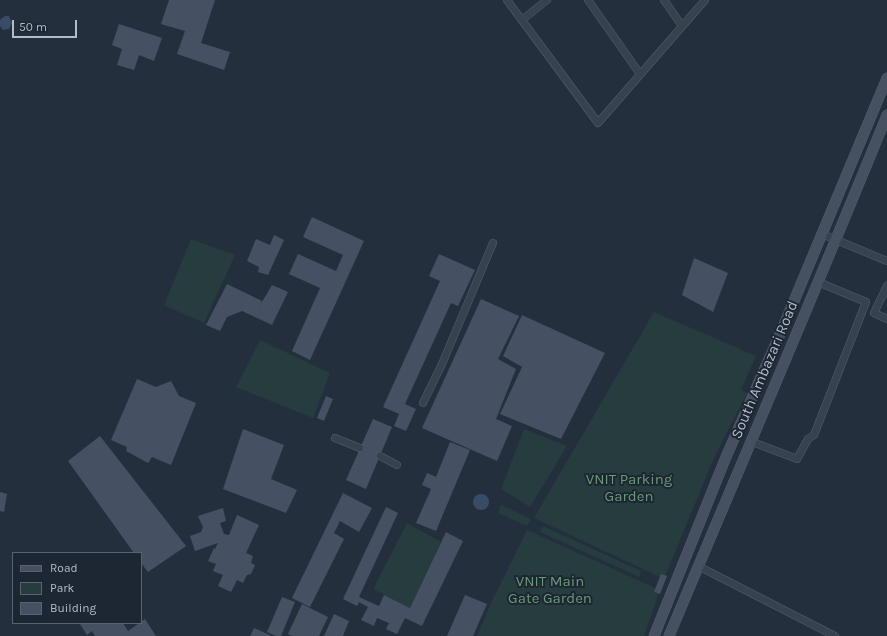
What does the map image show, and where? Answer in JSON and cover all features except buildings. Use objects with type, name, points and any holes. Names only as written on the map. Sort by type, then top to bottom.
[{"type":"main road","points":[[654,636],[726,457],[781,332],[887,78]]},
{"type":"main road","name":"South Ambazari Road","points":[[669,636],[750,441],[798,331],[835,239],[885,128],[887,115]]},
{"type":"street","points":[[507,0],[598,123],[705,0]]},
{"type":"street","points":[[522,20],[547,0]]},
{"type":"street","points":[[588,0],[640,74]]},
{"type":"street","points":[[664,0],[682,26]]},
{"type":"street","points":[[822,234],[887,261]]},
{"type":"street","points":[[423,403],[442,364],[493,243]]},
{"type":"street","points":[[750,441],[797,459],[808,439],[814,435],[866,302],[818,282]]},
{"type":"street","points":[[887,286],[874,313],[887,319]]},
{"type":"street","points":[[335,438],[360,448]]},
{"type":"street","points":[[380,456],[397,465]]},
{"type":"street","points":[[698,566],[835,636]]},
{"type":"green space","points":[[191,239],[235,255],[204,323],[164,305]]},
{"type":"green space","name":"VNIT Parking Garden","points":[[654,312],[756,356],[741,390],[747,393],[713,460],[664,579],[534,518]]},
{"type":"green space","points":[[260,340],[330,373],[313,418],[236,387]]},
{"type":"green space","points":[[524,429],[567,446],[530,507],[501,489]]},
{"type":"green space","points":[[501,505],[531,520],[527,526],[498,513]]},
{"type":"green space","points":[[407,523],[441,542],[410,608],[373,589]]},
{"type":"green space","points":[[543,526],[641,571],[639,577],[540,532]]},
{"type":"green space","name":"VNIT Main Gate Garden","points":[[527,530],[660,590],[644,636],[477,636],[492,601]]},
{"type":"water","points":[[5,16],[9,16],[12,23],[9,29],[3,30],[0,26],[0,20]]},
{"type":"water","points":[[481,494],[487,496],[489,502],[487,508],[481,510],[475,508],[473,502],[475,496]]}]
